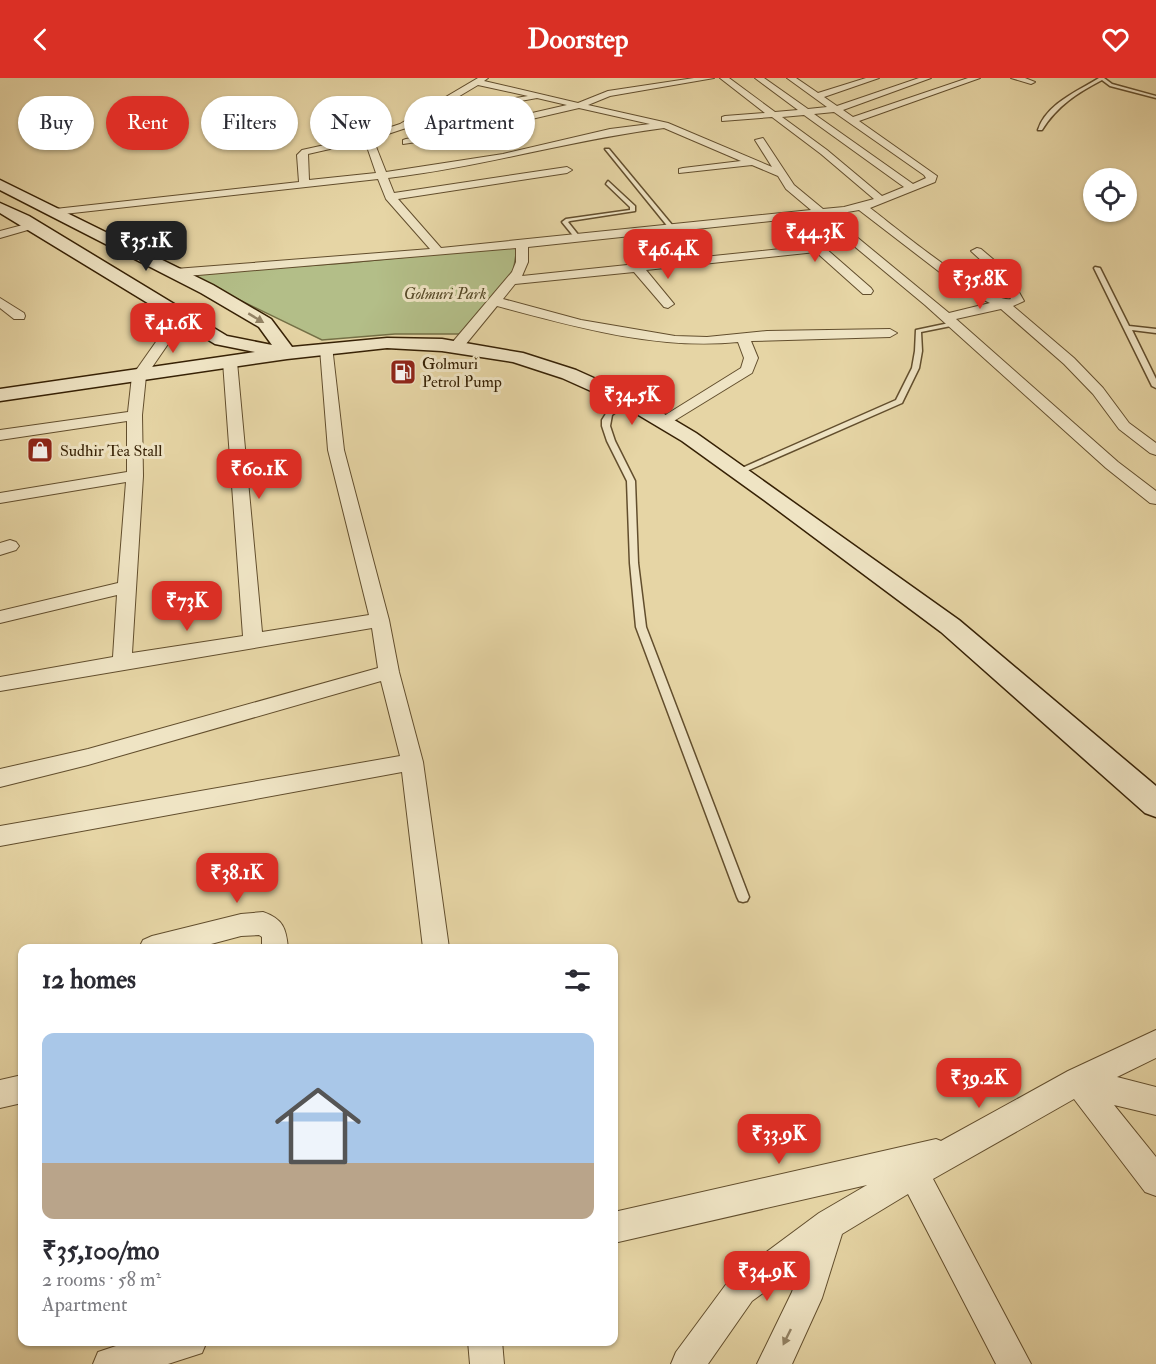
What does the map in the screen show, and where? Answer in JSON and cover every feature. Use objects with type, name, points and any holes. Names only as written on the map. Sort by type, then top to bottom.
[{"type":"street","points":[[535,115],[580,105],[608,94],[710,78]]},
{"type":"street","points":[[724,78],[824,152],[881,200]]},
{"type":"street","points":[[759,78],[912,188]]},
{"type":"street","points":[[175,273],[522,243],[861,207],[931,180],[932,176],[817,96],[807,83],[791,78]]},
{"type":"street","points":[[817,96],[875,78]]},
{"type":"street","points":[[725,119],[836,109],[927,78]]},
{"type":"street","points":[[852,120],[976,78]]},
{"type":"street","points":[[1015,78],[1031,82]]},
{"type":"street","points":[[392,130],[403,126],[480,80],[665,125],[781,174]]},
{"type":"street","points":[[626,84],[634,90]]},
{"type":"street","points":[[535,97],[542,96]]},
{"type":"street","points":[[535,106],[562,101]]},
{"type":"street","points":[[604,122],[635,117]]},
{"type":"street","points":[[56,212],[382,176],[503,157],[610,132],[665,125]]},
{"type":"street","points":[[760,140],[790,187],[950,320],[1112,465],[1156,499]]},
{"type":"street","points":[[304,184],[302,155],[304,152],[313,150]]},
{"type":"street","points":[[372,150],[390,197],[438,251]]},
{"type":"street","points":[[683,171],[753,162]]},
{"type":"street","points":[[422,181],[510,168]]},
{"type":"street","points":[[390,197],[434,197],[567,170]]},
{"type":"street","points":[[411,171],[434,197]]},
{"type":"street","points":[[0,184],[175,273],[265,323],[287,353]]},
{"type":"street","points":[[0,207],[34,225],[221,340],[287,353]]},
{"type":"street","points":[[861,207],[967,287],[1006,306],[1069,361],[1098,391],[1124,426],[1156,450]]},
{"type":"street","points":[[782,216],[867,291]]},
{"type":"street","points":[[0,235],[34,225]]},
{"type":"street","points":[[456,347],[512,281],[522,262],[522,243]]},
{"type":"street","points":[[512,281],[820,248]]},
{"type":"street","points":[[950,320],[1018,301],[1003,274],[977,251]]},
{"type":"street","points":[[638,269],[668,304]]},
{"type":"street","points":[[495,301],[580,324],[650,337],[707,341],[773,335],[890,333]]},
{"type":"street","points":[[0,303],[19,316]]},
{"type":"street","points":[[122,662],[135,476],[135,415],[139,376],[182,315]]},
{"type":"street","points":[[664,422],[747,370],[751,358],[743,337]]},
{"type":"street","points":[[0,395],[287,353],[387,343],[456,347],[526,361],[569,374],[627,400],[739,471],[950,626],[1156,804]]},
{"type":"street","points":[[327,349],[336,450],[380,621],[389,672],[412,762],[435,944]]},
{"type":"street","points":[[231,362],[253,641]]},
{"type":"street","points":[[0,435],[135,415]]},
{"type":"street","points":[[0,498],[135,476]]},
{"type":"street","points":[[0,617],[127,587]]},
{"type":"street","points":[[0,684],[380,621]]},
{"type":"street","points":[[0,778],[88,757],[389,672]]},
{"type":"street","points":[[0,836],[412,762]]},
{"type":"street","points":[[167,944],[241,925],[263,923],[274,931],[275,944]]},
{"type":"street","points":[[618,1226],[910,1167],[954,1149],[1078,1081],[1156,1044]]},
{"type":"street","points":[[1078,1081],[1156,1101]]},
{"type":"street","points":[[1078,1081],[1156,1181]]},
{"type":"street","points":[[0,1094],[18,1090]]},
{"type":"street","points":[[688,1364],[741,1290],[910,1167]]},
{"type":"street","points":[[910,1167],[1014,1364]]},
{"type":"street","points":[[774,1364],[807,1298],[830,1224]]},
{"type":"street","points":[[116,1363],[172,1346]]},
{"type":"street","points":[[485,1346],[487,1364]]},
{"type":"lane","points":[[1040,129],[1060,102],[1101,79],[1122,88],[1156,97]]},
{"type":"lane","points":[[607,150],[671,227]]},
{"type":"lane","points":[[577,237],[565,222],[632,211],[633,207],[609,183]]},
{"type":"lane","points":[[1097,268],[1156,386]]},
{"type":"lane","points":[[739,471],[899,401],[911,381],[921,352],[918,331],[950,320]]},
{"type":"lane","points":[[1127,328],[1156,331]]},
{"type":"lane","points":[[627,400],[612,411],[606,420],[607,434],[627,468],[631,481],[634,563],[641,627],[743,897]]},
{"type":"green space","name":"Golmuri Park","points":[[517,248],[513,273],[463,334],[395,334],[322,340],[186,274],[346,263]]},
{"type":"place","name":"Golmuri Petrol Pump","points":[[403,372]]},
{"type":"place","name":"Sudhir Tea Stall","points":[[40,450]]}]
